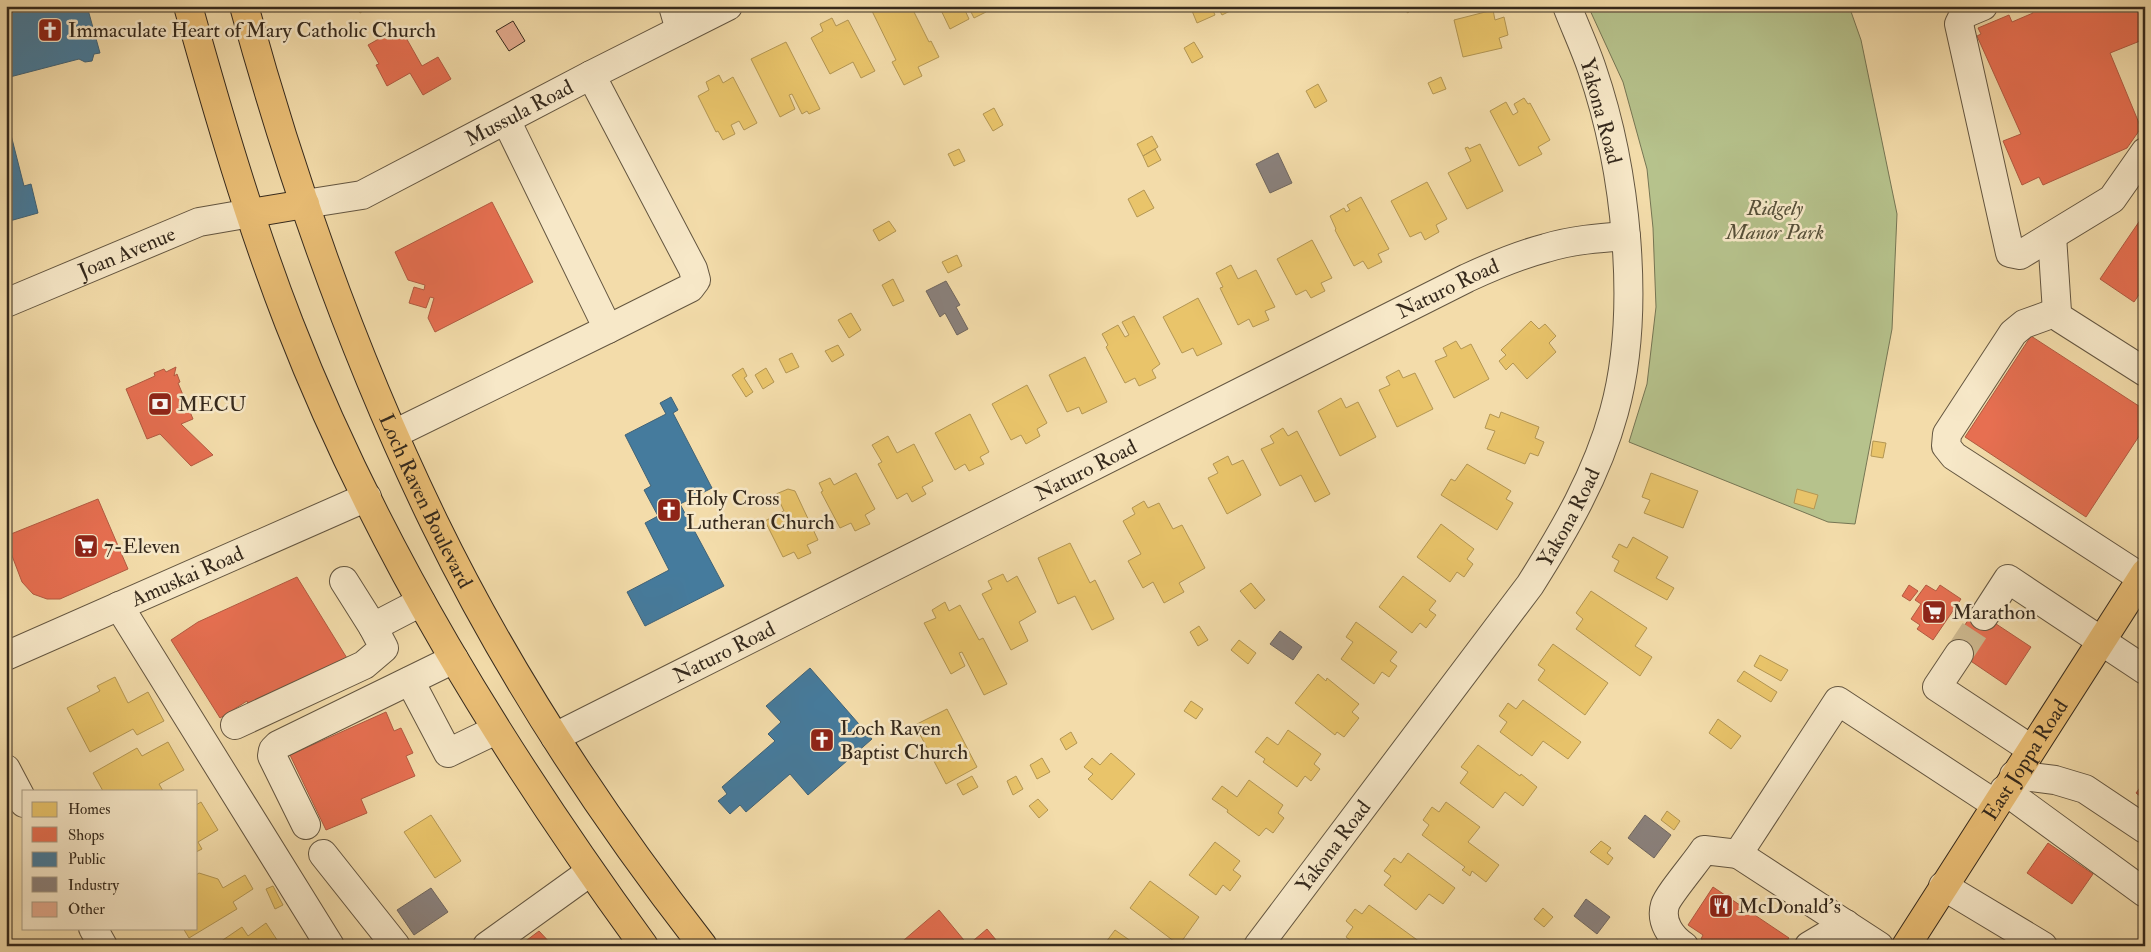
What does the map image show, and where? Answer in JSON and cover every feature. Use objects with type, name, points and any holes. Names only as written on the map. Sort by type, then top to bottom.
[{"type":"main road","points":[[188,6],[250,213],[290,324],[332,424],[366,497],[421,602],[496,730],[590,872],[644,946]]},
{"type":"main road","name":"Loch Raven Boulevard","points":[[244,6],[305,204],[366,366],[394,434],[435,523],[466,584],[555,737],[626,841],[704,946]]},
{"type":"main road","points":[[250,213],[305,204]]},
{"type":"main road","name":"East Joppa Road","points":[[1906,946],[2004,790],[2143,576]]},
{"type":"street","name":"Mussula Road","points":[[305,204],[362,195],[591,75],[676,18],[728,6]]},
{"type":"street","name":"Yakona Road","points":[[1258,946],[1530,585],[1558,541],[1600,456],[1614,412],[1624,365],[1628,314],[1626,236],[1617,165],[1610,134],[1592,70],[1567,6]]},
{"type":"street","points":[[1983,6],[1964,14],[1959,24],[2010,253],[2020,255],[2112,199],[2145,152]]},
{"type":"street","points":[[394,434],[690,288],[696,280],[693,269],[591,75]]},
{"type":"street","points":[[506,120],[608,328]]},
{"type":"street","name":"Joan Avenue","points":[[6,303],[199,222],[250,213]]},
{"type":"street","name":"Naturo Road","points":[[555,737],[1467,278],[1504,262],[1547,247],[1590,239],[1626,236]]},
{"type":"street","points":[[2052,236],[2057,312],[2060,318],[2145,372]]},
{"type":"street","points":[[2057,312],[2024,324],[2013,333],[1947,434],[1946,446],[1954,456],[2143,576]]},
{"type":"street","name":"Amuskai Road","points":[[6,656],[366,497]]},
{"type":"street","points":[[1984,616],[2008,579],[2145,670]]},
{"type":"street","points":[[235,725],[364,665],[384,648],[344,581]]},
{"type":"street","points":[[373,627],[421,602]]},
{"type":"street","points":[[119,606],[330,946]]},
{"type":"street","points":[[1959,654],[1937,687],[2031,748]]},
{"type":"street","points":[[306,825],[272,756],[273,750],[278,745],[454,659]]},
{"type":"street","points":[[410,681],[448,753],[496,730]]},
{"type":"street","points":[[1738,854],[1838,702],[2004,790],[2145,893]]},
{"type":"street","points":[[6,770],[22,799]]},
{"type":"street","points":[[2004,790],[2055,780],[2085,789],[2145,830]]},
{"type":"street","points":[[1684,946],[1668,931],[1665,922],[1665,905],[1704,850],[1738,854],[1879,946]]},
{"type":"street","points":[[323,854],[396,946]]},
{"type":"street","points":[[487,946],[590,872]]},
{"type":"street","points":[[1943,886],[2043,946]]},
{"type":"street","points":[[1809,946],[1846,924]]},
{"type":"street","points":[[94,930],[103,946]]},
{"type":"green space","name":"Ridgely Manor Park","points":[[1588,6],[1849,6],[1861,40],[1897,214],[1892,329],[1855,524],[1828,522],[1629,442],[1647,384],[1656,307],[1653,228],[1647,169],[1623,82]]},
{"type":"building: Homes","points":[[356,6],[371,6],[360,13]]},
{"type":"building: Homes","points":[[876,6],[911,6],[929,42],[931,41],[939,57],[918,67],[922,76],[904,85],[892,62],[896,60],[871,9]]},
{"type":"building: Homes","points":[[939,6],[963,6],[969,19],[950,29]]},
{"type":"building: Homes","points":[[968,6],[984,6],[986,12],[974,18]]},
{"type":"building: Homes","points":[[1190,6],[1211,6],[1215,15],[1197,23]]},
{"type":"building: Homes","points":[[1217,6],[1235,6],[1236,8],[1222,15]]},
{"type":"building: Homes","points":[[1399,6],[1413,6],[1408,13]]},
{"type":"building: Homes","points":[[1493,10],[1495,20],[1504,17],[1508,35],[1499,38],[1502,48],[1463,57],[1454,20]]},
{"type":"building: Homes","points":[[832,18],[836,26],[848,20],[875,71],[861,78],[853,62],[830,74],[811,38],[823,31],[820,24]]},
{"type":"building: Homes","points":[[786,42],[820,109],[809,114],[807,111],[802,114],[792,94],[789,95],[795,109],[780,117],[751,59]]},
{"type":"building: Homes","points":[[1194,42],[1203,57],[1192,63],[1184,48]]},
{"type":"building: Homes","points":[[719,75],[723,83],[733,77],[757,123],[744,130],[739,121],[731,125],[735,134],[723,140],[718,131],[716,132],[698,96],[709,90],[706,82]]},
{"type":"building: Homes","points":[[1441,77],[1446,89],[1433,94],[1428,83]]},
{"type":"building: Homes","points":[[1318,84],[1327,101],[1315,108],[1306,91]]},
{"type":"building: Homes","points":[[1524,98],[1528,104],[1530,103],[1550,140],[1538,147],[1542,154],[1519,166],[1490,111],[1506,102],[1513,115],[1518,112],[1514,104]]},
{"type":"building: Homes","points":[[994,108],[1003,125],[993,131],[983,114]]},
{"type":"building: Homes","points":[[1152,136],[1158,147],[1143,156],[1137,144]]},
{"type":"building: Homes","points":[[1480,144],[1503,191],[1467,209],[1448,173],[1471,161],[1465,148],[1468,147],[1469,149]]},
{"type":"building: Homes","points":[[959,149],[965,161],[954,166],[948,154]]},
{"type":"building: Homes","points":[[1155,149],[1161,160],[1148,167],[1143,156]]},
{"type":"building: Homes","points":[[1427,182],[1447,219],[1436,225],[1439,232],[1425,240],[1421,232],[1410,237],[1391,201]]},
{"type":"building: Homes","points":[[1144,190],[1154,208],[1137,217],[1128,199]]},
{"type":"building: Homes","points":[[1361,197],[1389,249],[1378,254],[1382,262],[1368,269],[1363,261],[1354,266],[1335,230],[1330,216],[1344,208],[1346,212],[1350,210],[1347,205]]},
{"type":"building: Homes","points":[[889,221],[896,231],[879,241],[873,230]]},
{"type":"building: Homes","points":[[1312,240],[1332,278],[1321,283],[1325,291],[1311,298],[1306,290],[1296,295],[1277,259]]},
{"type":"building: Homes","points":[[957,255],[962,266],[948,273],[942,262]]},
{"type":"building: Homes","points":[[1231,265],[1238,279],[1256,270],[1275,307],[1265,311],[1269,320],[1253,327],[1249,319],[1238,325],[1220,288],[1223,287],[1216,273]]},
{"type":"building: Homes","points":[[893,279],[904,301],[893,306],[882,285]]},
{"type":"building: Homes","points":[[1198,298],[1222,344],[1197,356],[1193,348],[1182,353],[1163,317]]},
{"type":"building: Homes","points":[[851,313],[861,330],[849,338],[838,320]]},
{"type":"building: Homes","points":[[1134,316],[1160,364],[1152,370],[1156,378],[1139,386],[1135,378],[1125,383],[1106,347],[1108,345],[1102,334],[1118,325],[1125,337],[1129,335],[1122,322]]},
{"type":"building: Homes","points":[[1531,321],[1539,329],[1545,324],[1556,336],[1549,343],[1556,352],[1527,379],[1513,363],[1506,370],[1499,361],[1506,355],[1501,350]]},
{"type":"building: Homes","points":[[1456,341],[1461,349],[1471,344],[1489,379],[1454,398],[1435,361],[1447,356],[1443,348]]},
{"type":"building: Homes","points":[[838,345],[844,355],[832,362],[825,351]]},
{"type":"building: Homes","points":[[792,353],[799,367],[786,373],[779,359]]},
{"type":"building: Homes","points":[[1085,357],[1107,402],[1082,414],[1079,407],[1067,412],[1049,375]]},
{"type":"building: Homes","points":[[743,368],[747,376],[744,378],[753,392],[746,397],[732,375]]},
{"type":"building: Homes","points":[[766,368],[774,382],[763,389],[755,375]]},
{"type":"building: Homes","points":[[1399,370],[1403,378],[1415,373],[1433,409],[1397,427],[1379,390],[1390,385],[1386,377]]},
{"type":"building: Homes","points":[[1027,385],[1047,423],[1037,429],[1040,436],[1026,444],[1021,435],[1011,440],[992,404]]},
{"type":"building: Homes","points":[[1341,398],[1346,408],[1358,402],[1376,437],[1340,456],[1318,411]]},
{"type":"building: Homes","points":[[1501,412],[1539,427],[1535,438],[1544,442],[1538,456],[1530,453],[1525,464],[1487,449],[1495,431],[1485,428],[1490,414],[1499,418]]},
{"type":"building: Homes","points":[[970,414],[989,452],[980,457],[984,464],[969,471],[965,464],[955,470],[935,433]]},
{"type":"building: Homes","points":[[1283,428],[1288,436],[1297,431],[1330,494],[1315,502],[1301,475],[1280,486],[1261,449],[1274,443],[1270,436]]},
{"type":"building: Homes","points":[[888,436],[897,453],[914,444],[933,481],[922,487],[926,494],[912,502],[907,493],[897,499],[878,464],[882,462],[872,445]]},
{"type":"building: Homes","points":[[1873,441],[1886,443],[1883,458],[1871,456]]},
{"type":"building: Homes","points":[[1228,456],[1232,465],[1243,460],[1261,495],[1227,514],[1208,478],[1218,473],[1213,464]]},
{"type":"building: Homes","points":[[1467,464],[1511,491],[1506,499],[1513,503],[1497,530],[1441,495],[1451,479],[1455,481]]},
{"type":"building: Homes","points":[[856,473],[875,509],[865,515],[870,524],[855,531],[851,523],[840,528],[821,492],[823,491],[819,483],[830,478],[834,485]]},
{"type":"building: Homes","points":[[1651,473],[1698,491],[1683,528],[1644,513],[1650,500],[1642,497]]},
{"type":"building: Homes","points":[[788,489],[795,491],[818,540],[807,545],[811,553],[798,559],[794,552],[783,557],[765,521],[784,511],[776,494]]},
{"type":"building: Homes","points":[[1797,489],[1818,495],[1814,509],[1794,503]]},
{"type":"building: Homes","points":[[1144,501],[1148,508],[1159,503],[1173,529],[1182,525],[1205,568],[1179,583],[1184,592],[1164,603],[1153,582],[1143,588],[1128,561],[1141,554],[1123,521],[1135,514],[1132,508]]},
{"type":"building: Homes","points":[[1441,524],[1474,549],[1467,559],[1473,564],[1464,577],[1457,572],[1450,582],[1417,557]]},
{"type":"building: Homes","points":[[1633,537],[1668,557],[1656,578],[1674,588],[1667,600],[1614,571],[1619,561],[1612,557],[1619,544],[1627,548]]},
{"type":"building: Homes","points":[[1070,543],[1090,583],[1095,580],[1114,619],[1092,630],[1075,596],[1058,604],[1038,558]]},
{"type":"building: Homes","points":[[1003,574],[1007,582],[1017,576],[1036,612],[1019,622],[1028,641],[1011,650],[982,594],[992,589],[988,581]]},
{"type":"building: Homes","points":[[1403,576],[1436,601],[1429,610],[1436,615],[1426,628],[1420,623],[1412,633],[1379,607]]},
{"type":"building: Homes","points":[[1251,583],[1265,600],[1255,609],[1240,591]]},
{"type":"building: Homes","points":[[1591,591],[1647,628],[1635,646],[1652,657],[1640,676],[1576,629],[1583,619],[1576,613]]},
{"type":"building: Homes","points":[[945,602],[949,611],[960,605],[979,640],[983,638],[1007,684],[984,695],[962,652],[959,653],[965,666],[951,674],[924,623],[936,618],[932,610]]},
{"type":"building: Homes","points":[[1356,622],[1397,652],[1390,661],[1397,666],[1389,677],[1382,672],[1374,684],[1341,659],[1353,642],[1346,637]]},
{"type":"building: Homes","points":[[1199,626],[1208,640],[1198,646],[1190,632]]},
{"type":"building: Homes","points":[[1239,640],[1256,653],[1248,664],[1231,650]]},
{"type":"building: Homes","points":[[1553,644],[1608,683],[1585,715],[1538,680],[1545,670],[1538,665]]},
{"type":"building: Homes","points":[[1760,655],[1788,670],[1781,681],[1754,666]]},
{"type":"building: Homes","points":[[1744,671],[1777,692],[1771,702],[1737,681]]},
{"type":"building: Homes","points":[[1318,674],[1326,681],[1327,678],[1359,704],[1352,712],[1359,718],[1344,737],[1337,732],[1335,735],[1295,703]]},
{"type":"building: Homes","points":[[115,677],[128,703],[148,692],[164,721],[137,735],[133,729],[90,752],[67,708],[100,691],[97,686]]},
{"type":"building: Homes","points":[[1523,700],[1581,742],[1568,759],[1543,741],[1532,756],[1500,732],[1507,722],[1499,716],[1508,703],[1516,709]]},
{"type":"building: Homes","points":[[1191,701],[1203,709],[1196,719],[1184,711]]},
{"type":"building: Homes","points":[[947,709],[977,767],[946,784],[915,725]]},
{"type":"building: Homes","points":[[1718,719],[1741,736],[1731,749],[1709,733]]},
{"type":"building: Homes","points":[[1288,730],[1321,754],[1314,764],[1320,769],[1311,781],[1305,776],[1297,787],[1263,762],[1265,759],[1255,752],[1267,737],[1278,745]]},
{"type":"building: Homes","points":[[1071,732],[1077,743],[1066,750],[1060,739]]},
{"type":"building: Homes","points":[[168,742],[184,770],[159,784],[162,790],[102,790],[93,773],[137,748],[142,756]]},
{"type":"building: Homes","points":[[1478,745],[1537,787],[1523,806],[1505,792],[1493,808],[1460,783],[1468,772],[1461,767]]},
{"type":"building: Homes","points":[[1111,753],[1135,774],[1112,800],[1088,779],[1093,774],[1084,767],[1092,758],[1100,765]]},
{"type":"building: Homes","points":[[1042,758],[1050,772],[1037,779],[1030,765]]},
{"type":"building: Homes","points":[[972,776],[978,787],[963,795],[957,784]]},
{"type":"building: Homes","points":[[1016,776],[1023,789],[1013,795],[1007,781]]},
{"type":"building: Homes","points":[[1249,780],[1283,805],[1278,813],[1284,818],[1273,833],[1266,828],[1259,836],[1212,799],[1222,786],[1237,797]]},
{"type":"building: Homes","points":[[1038,799],[1048,810],[1039,818],[1029,806]]},
{"type":"building: Homes","points":[[201,802],[218,830],[198,842],[198,804]]},
{"type":"building: Homes","points":[[1446,802],[1480,827],[1468,842],[1499,865],[1486,882],[1472,871],[1470,876],[1462,870],[1465,867],[1422,835],[1429,825],[1423,820],[1432,807],[1439,812]]},
{"type":"building: Homes","points":[[1667,811],[1680,821],[1674,830],[1661,820]]},
{"type":"building: Homes","points":[[431,815],[461,861],[435,878],[404,832]]},
{"type":"building: Homes","points":[[1601,841],[1611,848],[1607,853],[1613,858],[1608,865],[1590,852]]},
{"type":"building: Homes","points":[[198,842],[202,849],[198,851]]},
{"type":"building: Homes","points":[[1215,842],[1240,861],[1233,870],[1241,876],[1230,891],[1223,885],[1216,895],[1189,875]]},
{"type":"building: Homes","points":[[1408,853],[1455,888],[1443,904],[1429,894],[1416,910],[1384,885],[1391,876],[1384,871],[1394,858],[1401,863]]},
{"type":"building: Homes","points":[[198,874],[218,879],[223,888],[245,875],[253,889],[233,902],[237,909],[189,938],[184,930],[198,930]]},
{"type":"building: Homes","points":[[1150,881],[1199,917],[1179,945],[1130,908]]},
{"type":"building: Homes","points":[[273,886],[283,905],[275,909],[266,889]]},
{"type":"building: Homes","points":[[1369,905],[1420,942],[1418,946],[1358,946],[1346,937],[1353,927],[1346,921],[1355,909],[1362,914]]},
{"type":"building: Homes","points":[[1543,908],[1553,917],[1544,927],[1534,919]]},
{"type":"building: Homes","points":[[266,923],[281,946],[214,946],[242,927],[248,936]]},
{"type":"building: Homes","points":[[1115,930],[1138,946],[1103,946]]},
{"type":"building: Homes","points":[[6,931],[15,946],[6,946]]},
{"type":"building: Shops","points":[[2030,6],[2137,6],[2143,21],[2139,22],[2145,36],[2145,39],[2110,53],[2141,128],[2127,148],[2043,185],[2039,177],[2022,185],[2003,141],[2021,134],[1977,36],[1981,34],[1978,28],[2009,15],[2012,22],[2033,13]]},
{"type":"building: Shops","points":[[400,27],[422,66],[438,57],[451,79],[423,95],[410,73],[387,86],[376,65],[379,64],[368,45]]},
{"type":"building: Shops","points":[[492,202],[533,282],[435,332],[428,318],[434,298],[430,297],[426,308],[409,303],[414,287],[424,290],[425,285],[408,280],[395,252]]},
{"type":"building: Shops","points":[[2145,213],[2145,286],[2134,302],[2100,279]]},
{"type":"building: Shops","points":[[2031,336],[2145,410],[2145,427],[2086,517],[1965,437]]},
{"type":"building: Shops","name":"MECU","points":[[176,367],[174,376],[177,374],[180,382],[178,383],[193,419],[181,424],[213,455],[191,466],[160,434],[147,439],[126,389],[155,376],[154,373],[164,369],[166,372]]},
{"type":"building: Shops","points":[[98,499],[128,569],[60,599],[47,599],[33,594],[22,582],[6,536]]},
{"type":"building: Shops","points":[[297,577],[350,663],[250,709],[247,701],[220,718],[171,640],[198,622]]},
{"type":"building: Shops","points":[[1909,585],[1918,591],[1910,601],[1902,596]]},
{"type":"building: Shops","name":"Marathon","points":[[1926,585],[1936,591],[1940,585],[1961,599],[1933,640],[1917,629],[1920,625],[1911,619],[1921,604],[1915,600]]},
{"type":"building: Shops","name":"Marathon","points":[[1975,610],[2031,647],[2006,685],[1950,647]]},
{"type":"building: Shops","points":[[386,712],[394,731],[401,728],[413,753],[406,756],[415,776],[361,799],[367,813],[326,830],[290,755]]},
{"type":"building: Shops","points":[[2145,781],[2145,800],[2136,793]]},
{"type":"building: Shops","points":[[2048,843],[2093,874],[2072,904],[2027,873]]},
{"type":"building: Shops","name":"McDonald's","points":[[1713,887],[1789,938],[1783,946],[1711,946],[1701,939],[1703,935],[1688,925]]},
{"type":"building: Shops","points":[[939,910],[968,945],[987,929],[1001,946],[897,946]]},
{"type":"building: Shops","points":[[539,931],[553,946],[519,946]]},
{"type":"building: Public","name":"Immaculate Heart of Mary Catholic Church","points":[[12,6],[87,6],[100,53],[94,54],[92,61],[85,62],[79,59],[6,78],[6,8]]},
{"type":"building: Public","points":[[11,135],[24,186],[31,184],[38,213],[6,222],[6,136]]},
{"type":"building: Public","name":"Holy Cross Lutheran Church","points":[[671,397],[678,410],[673,413],[712,488],[680,504],[724,586],[645,626],[627,592],[669,570],[645,523],[658,516],[644,490],[651,486],[625,435],[666,414],[660,403]]},
{"type":"building: Public","name":"Loch Raven Baptist Church","points":[[810,668],[872,739],[808,795],[790,774],[746,812],[740,805],[730,814],[718,801],[727,794],[722,787],[775,741],[768,734],[781,722],[766,706]]},
{"type":"building: Industry","points":[[1278,153],[1292,183],[1270,193],[1256,164]]},
{"type":"building: Industry","points":[[946,281],[960,305],[956,307],[968,329],[957,335],[945,313],[940,317],[926,291]]},
{"type":"building: Industry","points":[[1280,631],[1302,647],[1293,660],[1270,644]]},
{"type":"building: Industry","points":[[1645,815],[1671,835],[1654,858],[1628,838]]},
{"type":"building: Industry","points":[[431,888],[448,912],[414,935],[397,910]]},
{"type":"building: Industry","points":[[1586,899],[1610,917],[1597,934],[1574,916]]},
{"type":"building: Other","points":[[513,21],[525,41],[509,51],[496,31]]},
{"type":"tunnel","points":[[1959,654],[1984,616]]},
{"type":"place","name":"Immaculate Heart of Mary Catholic Church","points":[[50,30]]},
{"type":"place","name":"MECU","points":[[160,404]]},
{"type":"place","name":"Holy Cross Lutheran Church","points":[[669,510]]},
{"type":"place","name":"7-Eleven","points":[[86,546]]},
{"type":"place","name":"Marathon","points":[[1934,612]]},
{"type":"place","name":"Loch Raven Baptist Church","points":[[822,740]]},
{"type":"place","name":"McDonald's","points":[[1721,906]]}]
